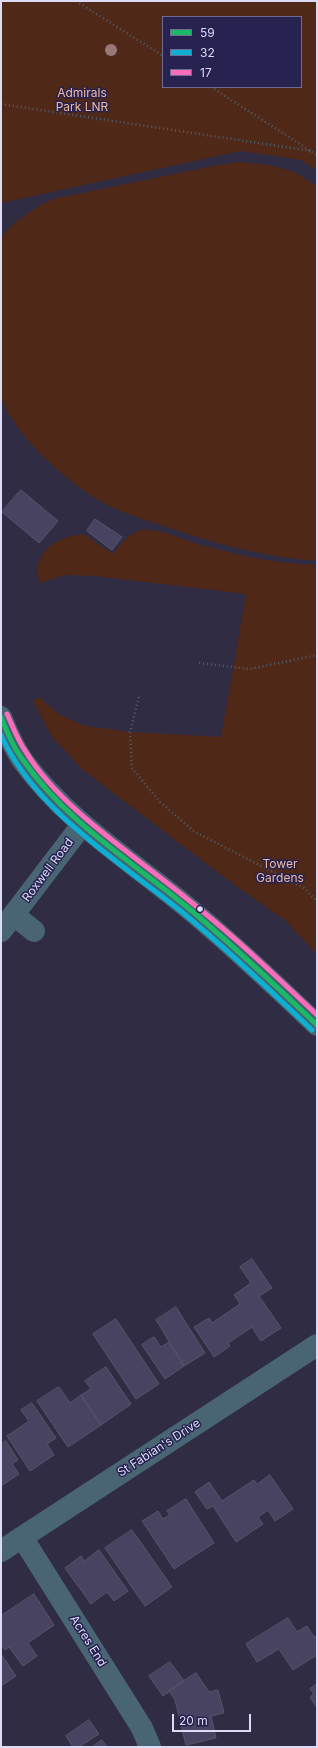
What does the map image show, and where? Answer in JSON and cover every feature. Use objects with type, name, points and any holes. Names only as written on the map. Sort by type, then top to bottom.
[{"type":"main road","points":[[1,717],[22,759],[52,797],[82,825],[188,907],[276,985],[317,1025]]},
{"type":"street","name":"Roxwell Road","points":[[34,931],[8,923],[82,825]]},
{"type":"street","name":"St Fabian's Drive","points":[[1,1551],[317,1345]]},
{"type":"street","name":"Acres End","points":[[22,1537],[142,1728],[150,1747]]},
{"type":"path","points":[[76,1],[162,55]]},
{"type":"path","points":[[213,88],[317,155]]},
{"type":"path","points":[[1,104],[311,151]]},
{"type":"path","points":[[199,663],[250,669],[317,655]]},
{"type":"path","points":[[139,697],[130,732],[132,768],[160,802],[195,832],[304,888],[317,901]]},
{"type":"green space","name":"Admirals Park LNR","points":[[1,1],[317,1],[317,171],[301,160],[240,151],[1,203]]},
{"type":"green space","points":[[238,162],[269,165],[295,172],[317,187],[317,561],[257,553],[219,543],[180,532],[135,516],[100,501],[66,477],[41,454],[18,428],[1,399],[1,237],[13,225],[25,215],[53,199]]},
{"type":"green space","name":"Tower Gardens","points":[[140,530],[158,531],[196,544],[246,556],[289,563],[317,565],[317,955],[286,921],[232,883],[83,770],[52,737],[33,701],[39,697],[60,715],[86,726],[130,732],[221,737],[246,594],[94,576],[66,575],[40,583],[38,563],[47,548],[55,543],[63,539],[83,534],[113,554],[125,540]]},
{"type":"building","points":[[21,490],[58,521],[39,543],[2,512]]},
{"type":"building","points":[[95,519],[122,537],[112,550],[87,531]]},
{"type":"building","points":[[252,1259],[272,1288],[259,1296],[281,1328],[261,1341],[252,1327],[228,1343],[230,1346],[214,1357],[194,1327],[209,1318],[212,1323],[240,1304],[234,1295],[251,1283],[240,1267]]},
{"type":"building","points":[[176,1307],[205,1353],[184,1366],[156,1320]]},
{"type":"building","points":[[116,1319],[159,1384],[136,1399],[93,1334]]},
{"type":"building","points":[[154,1337],[161,1347],[169,1342],[184,1366],[165,1379],[142,1345]]},
{"type":"building","points":[[106,1367],[131,1404],[101,1425],[81,1395],[91,1389],[85,1381]]},
{"type":"building","points":[[59,1387],[70,1403],[81,1395],[101,1425],[68,1447],[37,1401]]},
{"type":"building","points":[[32,1403],[56,1438],[47,1444],[54,1455],[30,1471],[7,1436],[29,1421],[21,1410]]},
{"type":"building","points":[[6,1441],[18,1460],[12,1464],[19,1474],[1,1486],[1,1444]]},
{"type":"building","points":[[270,1475],[293,1509],[275,1521],[268,1510],[258,1517],[263,1524],[236,1542],[213,1506],[207,1509],[195,1492],[209,1482],[222,1501],[254,1480],[257,1484]]},
{"type":"building","points":[[186,1499],[214,1543],[174,1569],[142,1521],[158,1511],[163,1519],[170,1515],[167,1511]]},
{"type":"building","points":[[132,1530],[172,1587],[145,1606],[105,1548]]},
{"type":"building","points":[[99,1550],[128,1591],[114,1601],[107,1592],[91,1604],[65,1568],[81,1556],[84,1561]]},
{"type":"building","points":[[34,1594],[54,1625],[28,1643],[37,1656],[23,1666],[9,1647],[5,1650],[1,1645],[1,1616]]},
{"type":"building","points":[[288,1618],[297,1632],[307,1626],[314,1637],[317,1636],[317,1655],[293,1670],[279,1649],[257,1662],[246,1644]]},
{"type":"building","points":[[1,1654],[16,1676],[1,1686]]},
{"type":"building","points":[[170,1662],[184,1681],[163,1696],[149,1676]]},
{"type":"building","points":[[196,1673],[209,1692],[218,1690],[224,1713],[211,1716],[216,1738],[186,1745],[175,1700],[169,1691]]},
{"type":"building","points":[[317,1684],[317,1708],[310,1697],[314,1694],[310,1689]]},
{"type":"building","points":[[89,1720],[99,1734],[79,1747],[73,1747],[66,1736]]},
{"type":"building","points":[[102,1740],[107,1747],[92,1747]]},
{"type":"transit line","name":"17","points":[[7,714],[23,748],[41,774],[80,814],[223,929],[271,971],[317,1015]]},
{"type":"transit line","name":"59","points":[[1,717],[10,739],[19,755],[58,802],[100,839],[204,921],[317,1025]]},
{"type":"transit line","name":"32","points":[[1,735],[16,762],[35,788],[57,811],[106,854],[199,926],[312,1030]]}]
